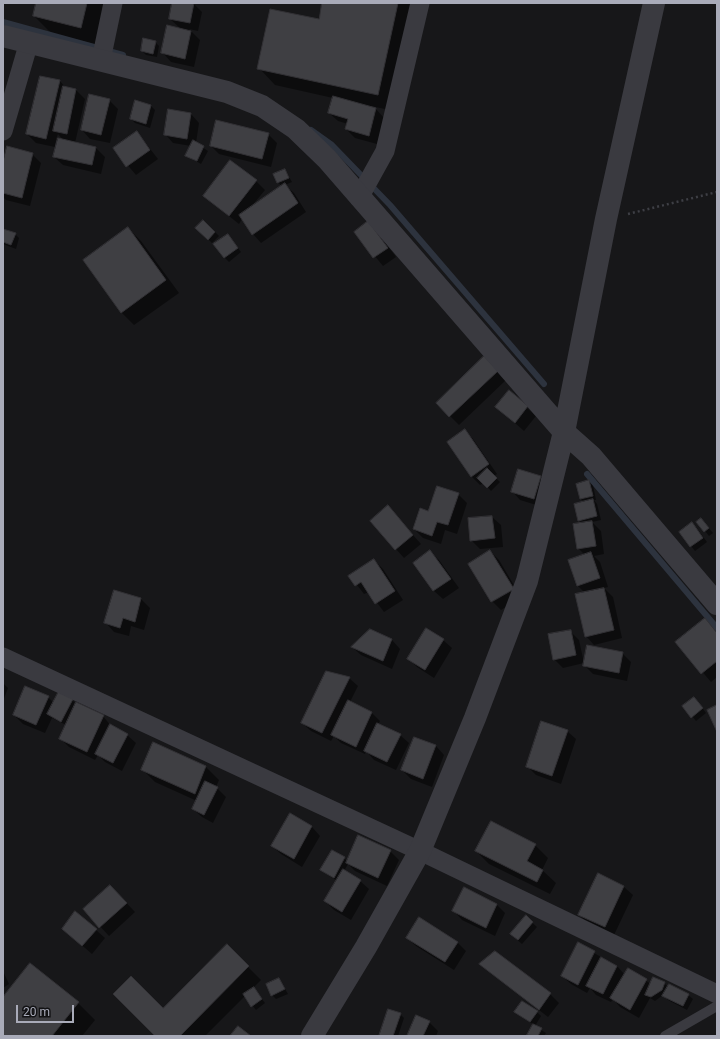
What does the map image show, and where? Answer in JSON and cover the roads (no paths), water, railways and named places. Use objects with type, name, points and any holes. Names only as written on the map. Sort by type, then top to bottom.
[{"type":"street","points":[[102,60],[113,3]]},
{"type":"street","points":[[360,196],[385,151],[420,3]]},
{"type":"street","points":[[312,1036],[366,947],[420,851],[475,718],[527,581],[564,432],[606,219],[654,3]]},
{"type":"street","points":[[3,36],[227,92],[262,106],[296,129],[327,159],[360,196],[564,432],[591,456],[717,604]]},
{"type":"street","points":[[3,131],[29,42]]},
{"type":"street","points":[[3,656],[420,851],[717,994]]},
{"type":"lane","points":[[665,1036],[717,1006]]},
{"type":"waterway","points":[[3,22],[123,55]]},
{"type":"waterway","points":[[311,130],[332,145],[390,205],[544,384]]},
{"type":"waterway","points":[[587,474],[717,628]]}]
